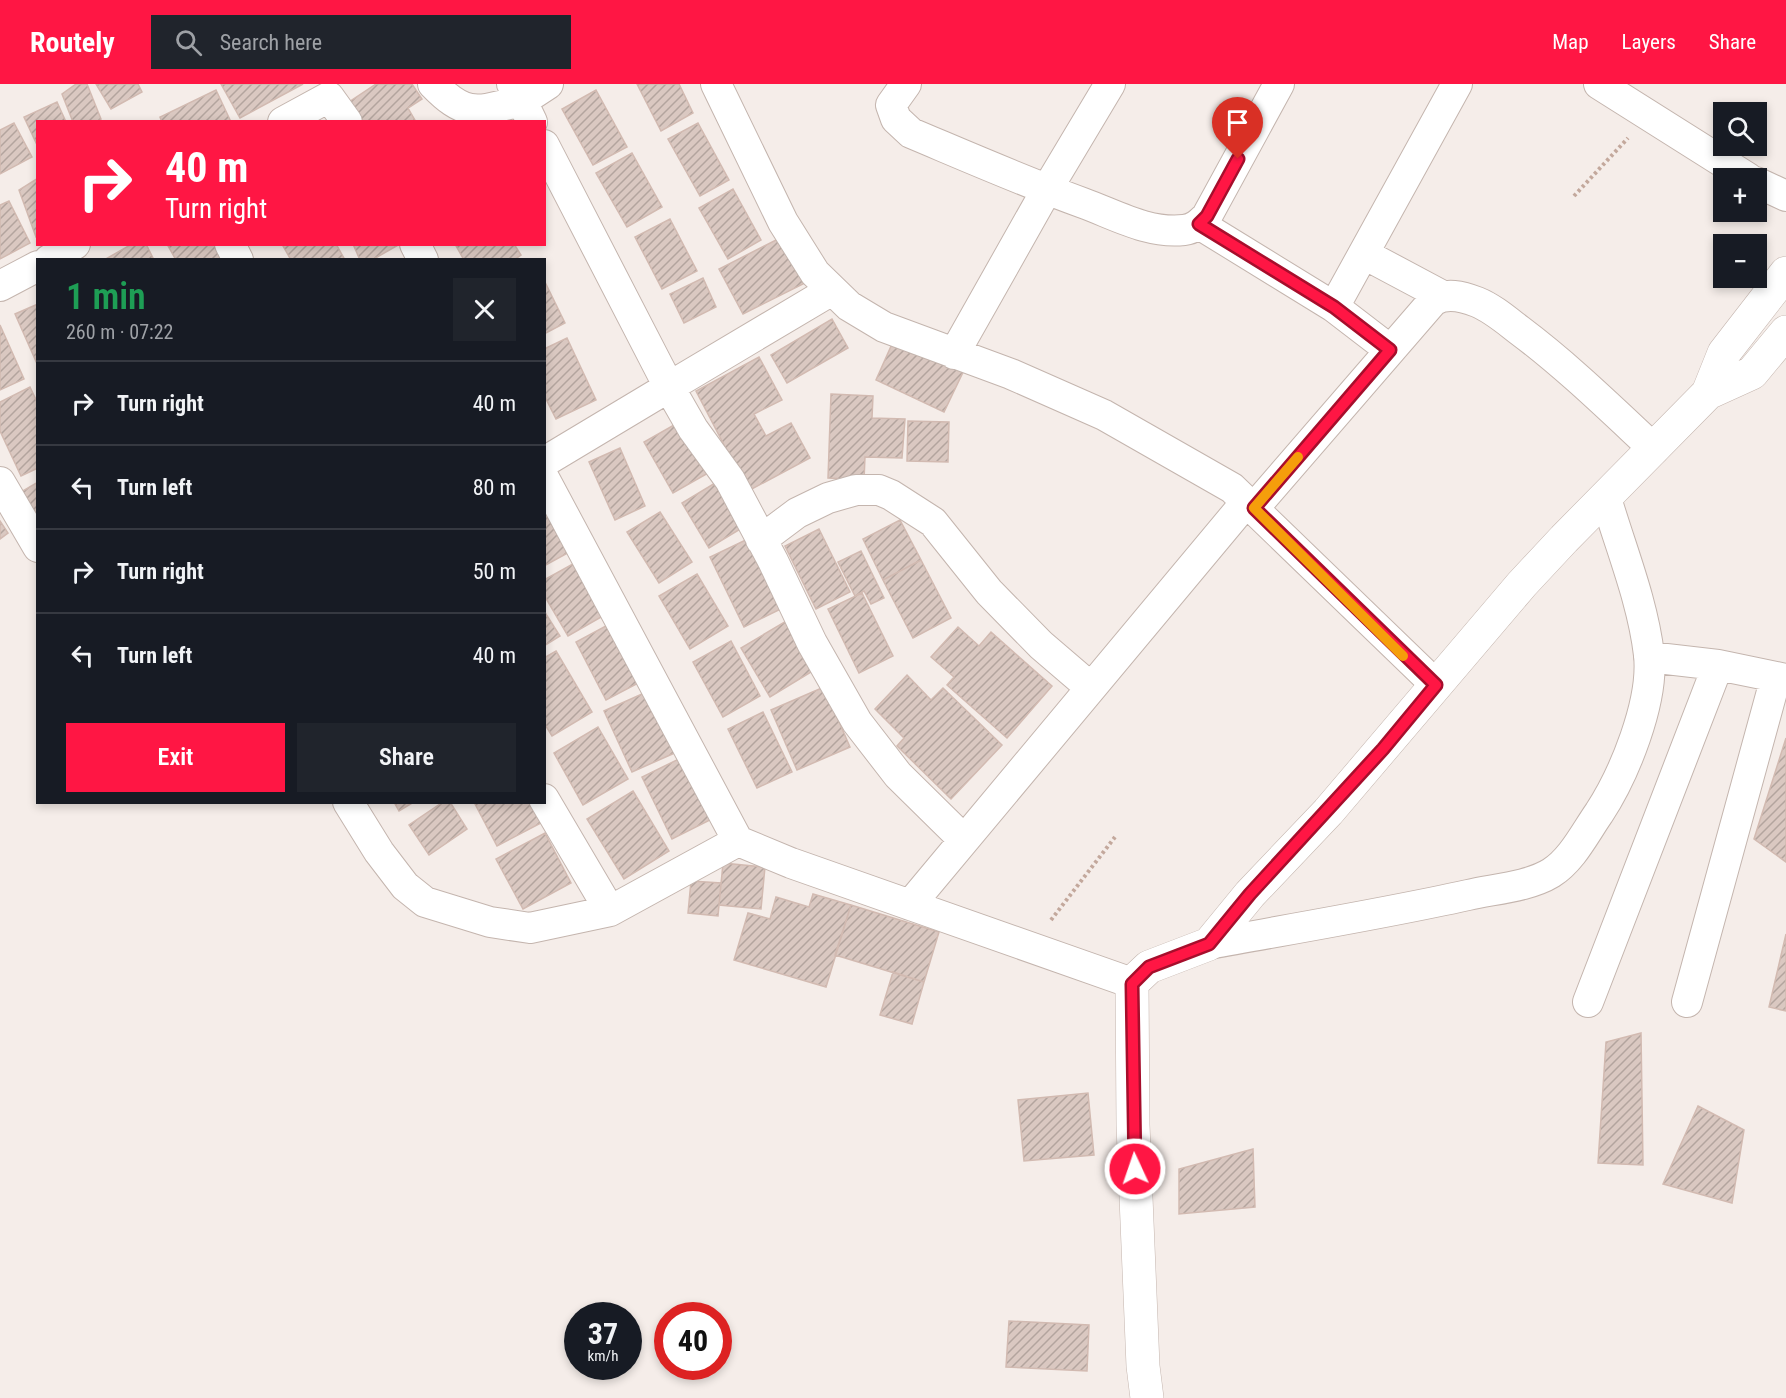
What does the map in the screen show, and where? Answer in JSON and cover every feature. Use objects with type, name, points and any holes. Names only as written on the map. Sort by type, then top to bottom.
[{"type":"street","points":[[433,84],[450,102],[464,109],[478,110],[522,102],[548,84]]},
{"type":"street","points":[[716,84],[783,222],[815,273],[849,306],[884,327],[1011,374],[1104,415],[1232,488],[1251,504],[1395,648],[1436,685]]},
{"type":"street","points":[[906,84],[891,105],[903,128],[1046,191],[1143,227],[1187,230],[1199,224],[1207,216],[1279,84]]},
{"type":"street","points":[[954,354],[1046,191],[1110,84]]},
{"type":"street","points":[[1334,307],[1457,84]]},
{"type":"street","points":[[1601,84],[1732,168]]},
{"type":"street","points":[[286,120],[333,88],[346,120]]},
{"type":"street","points":[[546,149],[669,387],[693,429],[730,480],[812,643],[857,722],[898,774],[963,839]]},
{"type":"street","points":[[1767,187],[1786,196]]},
{"type":"street","points":[[1199,224],[1334,307],[1390,350]]},
{"type":"street","points":[[1364,254],[1441,295],[1454,295],[1478,302],[1500,316],[1541,347],[1654,448]]},
{"type":"street","points":[[0,286],[36,267]]},
{"type":"street","points":[[1708,393],[1724,353],[1786,273]]},
{"type":"street","points":[[546,461],[832,290]]},
{"type":"street","points":[[910,905],[1090,687],[1251,504],[1433,301],[1441,295]]},
{"type":"street","points":[[1209,944],[1250,894],[1386,746],[1522,584],[1708,393],[1752,373],[1786,332]]},
{"type":"street","points":[[0,482],[36,544]]},
{"type":"street","points":[[546,482],[738,841],[791,863],[1132,984]]},
{"type":"street","points":[[762,540],[797,513],[828,498],[856,490],[879,490],[891,495],[933,522],[989,592],[1041,645],[1090,687]]},
{"type":"street","points":[[1148,1398],[1143,1366],[1133,1125],[1132,984],[1149,967],[1209,944],[1516,885],[1551,873],[1567,858],[1612,792],[1628,757],[1645,703],[1649,657],[1639,611],[1606,498]]},
{"type":"street","points":[[1649,657],[1718,665],[1781,678],[1687,1002]]},
{"type":"street","points":[[1588,1002],[1718,665]]},
{"type":"street","points":[[546,802],[610,911]]},
{"type":"street","points":[[349,804],[405,886],[425,902],[490,922],[530,928],[610,911],[738,841]]},
{"type":"path","points":[[1574,196],[1648,116]]},
{"type":"path","points":[[1030,947],[1115,837]]},
{"type":"building","points":[[76,84],[87,84],[101,119],[72,120],[62,94]]},
{"type":"building","points":[[96,84],[138,84],[142,92],[111,109]]},
{"type":"building","points":[[221,84],[303,84],[240,118]]},
{"type":"building","points":[[376,84],[412,84],[422,99],[408,108],[415,120],[360,120],[349,102]]},
{"type":"building","points":[[637,84],[679,84],[693,113],[661,131]]},
{"type":"building","points":[[216,90],[230,120],[161,120],[160,117]]},
{"type":"building","points":[[596,90],[627,147],[593,165],[562,109]]},
{"type":"building","points":[[57,102],[65,120],[36,120],[36,143],[24,117]]},
{"type":"building","points":[[14,123],[32,157],[0,174],[0,130]]},
{"type":"building","points":[[698,123],[729,180],[700,196],[668,139]]},
{"type":"building","points":[[632,153],[662,207],[627,227],[596,173]]},
{"type":"building","points":[[36,179],[36,237],[19,190]]},
{"type":"building","points":[[733,189],[761,240],[728,259],[699,208]]},
{"type":"building","points":[[9,201],[30,243],[0,259],[0,205]]},
{"type":"building","points":[[670,219],[697,271],[662,289],[635,237]]},
{"type":"building","points":[[782,237],[805,283],[743,314],[719,269]]},
{"type":"building","points":[[128,246],[147,246],[153,258],[108,258]]},
{"type":"building","points":[[168,246],[227,246],[234,258],[175,258]]},
{"type":"building","points":[[283,246],[337,246],[344,258],[290,258]]},
{"type":"building","points":[[354,246],[396,246],[376,258],[359,258]]},
{"type":"building","points":[[456,246],[515,246],[521,255],[517,258],[463,258]]},
{"type":"building","points":[[703,278],[716,307],[684,323],[670,294]]},
{"type":"building","points":[[546,284],[565,323],[546,333]]},
{"type":"building","points":[[36,305],[36,361],[15,314]]},
{"type":"building","points":[[832,319],[848,348],[787,383],[771,355]]},
{"type":"building","points":[[0,325],[24,379],[0,390]]},
{"type":"building","points":[[896,335],[965,368],[944,412],[876,380]]},
{"type":"building","points":[[567,338],[596,400],[556,419],[546,399],[546,348]]},
{"type":"building","points":[[759,357],[782,400],[754,414],[766,436],[791,423],[810,458],[748,491],[696,391]]},
{"type":"building","points":[[30,387],[36,400],[36,469],[21,476],[0,431],[0,402]]},
{"type":"building","points":[[831,394],[873,396],[872,418],[905,419],[902,458],[865,457],[864,480],[828,478]]},
{"type":"building","points":[[681,421],[710,472],[673,493],[644,442]]},
{"type":"building","points":[[908,421],[949,422],[948,462],[907,461]]},
{"type":"building","points":[[620,448],[645,506],[615,520],[589,462]]},
{"type":"building","points":[[720,480],[747,525],[709,548],[682,503]]},
{"type":"building","points":[[36,483],[36,517],[21,492]]},
{"type":"building","points":[[546,498],[575,549],[546,565]]},
{"type":"building","points":[[660,512],[692,562],[659,583],[627,532]]},
{"type":"building","points":[[900,520],[921,560],[883,580],[863,539]]},
{"type":"building","points":[[0,521],[8,533],[0,539]]},
{"type":"building","points":[[819,529],[850,592],[816,609],[785,546]]},
{"type":"building","points":[[754,536],[787,606],[744,627],[710,557]]},
{"type":"building","points":[[861,551],[884,598],[871,604],[864,591],[855,596],[838,562]]},
{"type":"building","points":[[580,560],[610,612],[568,636],[546,598],[546,579]]},
{"type":"building","points":[[921,560],[951,618],[913,638],[883,580]]},
{"type":"building","points":[[697,574],[728,626],[690,649],[659,596]]},
{"type":"building","points":[[862,593],[893,656],[859,673],[828,609]]},
{"type":"building","points":[[546,614],[560,636],[546,645]]},
{"type":"building","points":[[617,620],[646,679],[606,700],[576,642]]},
{"type":"building","points":[[788,620],[816,669],[770,697],[741,648]]},
{"type":"building","points":[[958,627],[979,646],[991,632],[1052,686],[1007,738],[947,685],[954,677],[931,657]]},
{"type":"building","points":[[731,641],[760,696],[723,717],[693,662]]},
{"type":"building","points":[[556,651],[592,712],[552,736],[546,726],[546,657]]},
{"type":"building","points":[[907,675],[931,700],[943,688],[1002,745],[951,799],[897,746],[904,738],[875,709]]},
{"type":"building","points":[[824,687],[850,747],[797,770],[771,710]]},
{"type":"building","points":[[651,690],[679,751],[632,772],[604,711]]},
{"type":"building","points":[[763,712],[792,772],[757,788],[728,729]]},
{"type":"building","points":[[598,727],[628,779],[583,805],[554,753]]},
{"type":"building","points":[[1786,738],[1786,862],[1754,839]]},
{"type":"building","points":[[685,756],[714,818],[672,839],[642,777]]},
{"type":"building","points":[[633,791],[669,851],[624,879],[587,819]]},
{"type":"building","points":[[395,804],[411,804],[399,811]]},
{"type":"building","points":[[440,804],[451,804],[467,829],[429,855],[409,825]]},
{"type":"building","points":[[475,804],[531,804],[541,823],[497,846]]},
{"type":"building","points":[[545,833],[571,883],[523,909],[496,859]]},
{"type":"building","points":[[723,863],[765,867],[761,909],[719,905]]},
{"type":"building","points":[[691,881],[721,883],[718,916],[688,913]]},
{"type":"building","points":[[813,894],[851,905],[826,987],[734,960],[748,913],[770,919],[776,897],[809,907]]},
{"type":"building","points":[[851,905],[939,932],[924,982],[835,955]]},
{"type":"building","points":[[1786,934],[1786,1011],[1769,1007]]},
{"type":"building","points":[[893,972],[924,982],[912,1024],[880,1015]]},
{"type":"building","points":[[1641,1033],[1643,1165],[1598,1163],[1606,1042]]},
{"type":"building","points":[[1088,1093],[1094,1155],[1024,1161],[1018,1100]]},
{"type":"building","points":[[1698,1106],[1744,1130],[1732,1203],[1663,1184]]},
{"type":"building","points":[[1253,1149],[1255,1207],[1179,1214],[1179,1169]]},
{"type":"building","points":[[1009,1321],[1089,1325],[1087,1371],[1006,1367]]},
{"type":"slow traffic","points":[[1298,457],[1254,508],[1403,656]]},
{"type":"route","points":[[1135,1169],[1132,984],[1149,967],[1209,944],[1250,894],[1328,812],[1407,722],[1436,685],[1287,543],[1254,508],[1390,350],[1334,307],[1199,224],[1207,216],[1238,159]]}]
